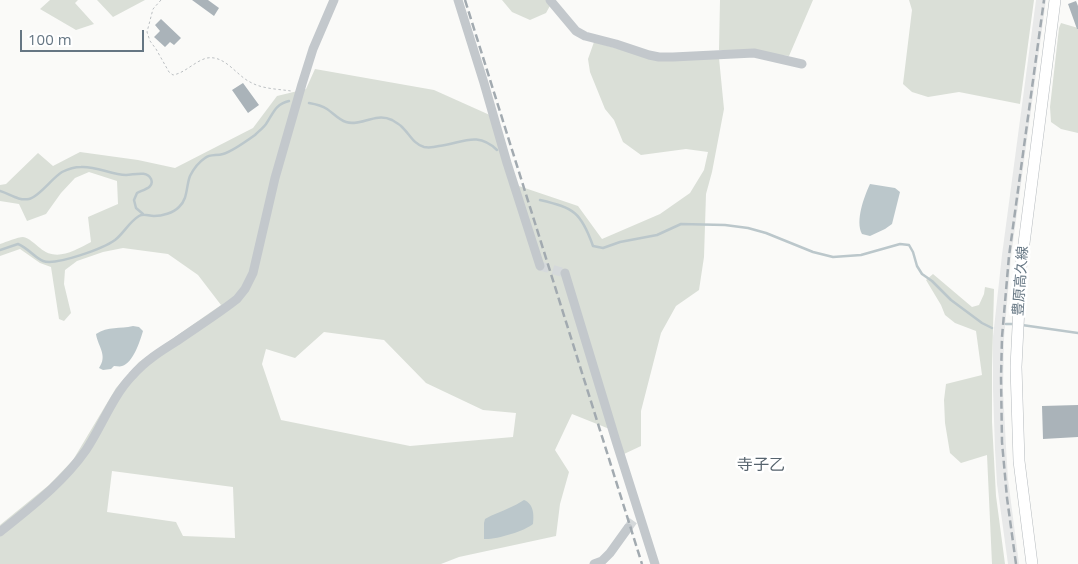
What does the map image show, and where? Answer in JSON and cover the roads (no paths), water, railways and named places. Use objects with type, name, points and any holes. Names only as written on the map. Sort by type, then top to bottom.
[{"type":"main road","name":"豊原高久線","points":[[1032,564],[1020,461],[1016,367],[1021,267],[1055,0]]},
{"type":"street","points":[[0,532],[51,489],[73,467],[131,376],[146,362],[237,300],[245,289],[253,273],[274,178],[299,92],[313,49],[334,0]]},
{"type":"street","points":[[458,0],[540,266]]},
{"type":"street","points":[[550,0],[576,31],[585,36],[649,55],[673,57],[754,53],[802,64]]},
{"type":"street","points":[[565,273],[637,516],[655,564]]},
{"type":"street","points":[[594,564],[602,561],[610,553],[628,528]]},
{"type":"waterway","points":[[0,250],[18,244],[43,261],[69,259],[115,240],[135,218],[141,215],[154,216],[174,211],[184,200],[190,176],[194,169],[205,158],[226,153],[248,140],[265,125],[280,104],[289,101]]},
{"type":"waterway","points":[[309,103],[325,108],[346,122],[357,123],[374,118],[392,120],[401,126],[420,146],[434,147],[476,140],[490,144],[497,150]]},
{"type":"waterway","points":[[0,191],[18,198],[33,198],[62,172],[76,167],[87,167],[121,175],[143,174],[149,176],[152,182],[150,187],[137,193],[134,200],[136,208],[143,214]]},
{"type":"waterway","points":[[540,200],[561,206],[575,213],[589,235],[593,246],[603,248],[620,242],[657,235],[681,224],[725,225],[748,228],[766,233],[813,252],[833,257],[861,255],[900,244],[909,245],[922,274],[951,300],[982,323],[992,328]]},
{"type":"waterway","points":[[1006,324],[1014,324]]},
{"type":"waterway","points":[[1022,325],[1078,333]]},
{"type":"tunnel","points":[[540,266],[565,273]]},
{"type":"tunnel","points":[[628,528],[635,518]]},
{"type":"railway","points":[[465,0],[642,564]]},
{"type":"railway","points":[[1016,564],[1002,442],[1002,337],[1009,256],[1044,0]]},
{"type":"district","name":"寺子乙","points":[[761,465]]}]
